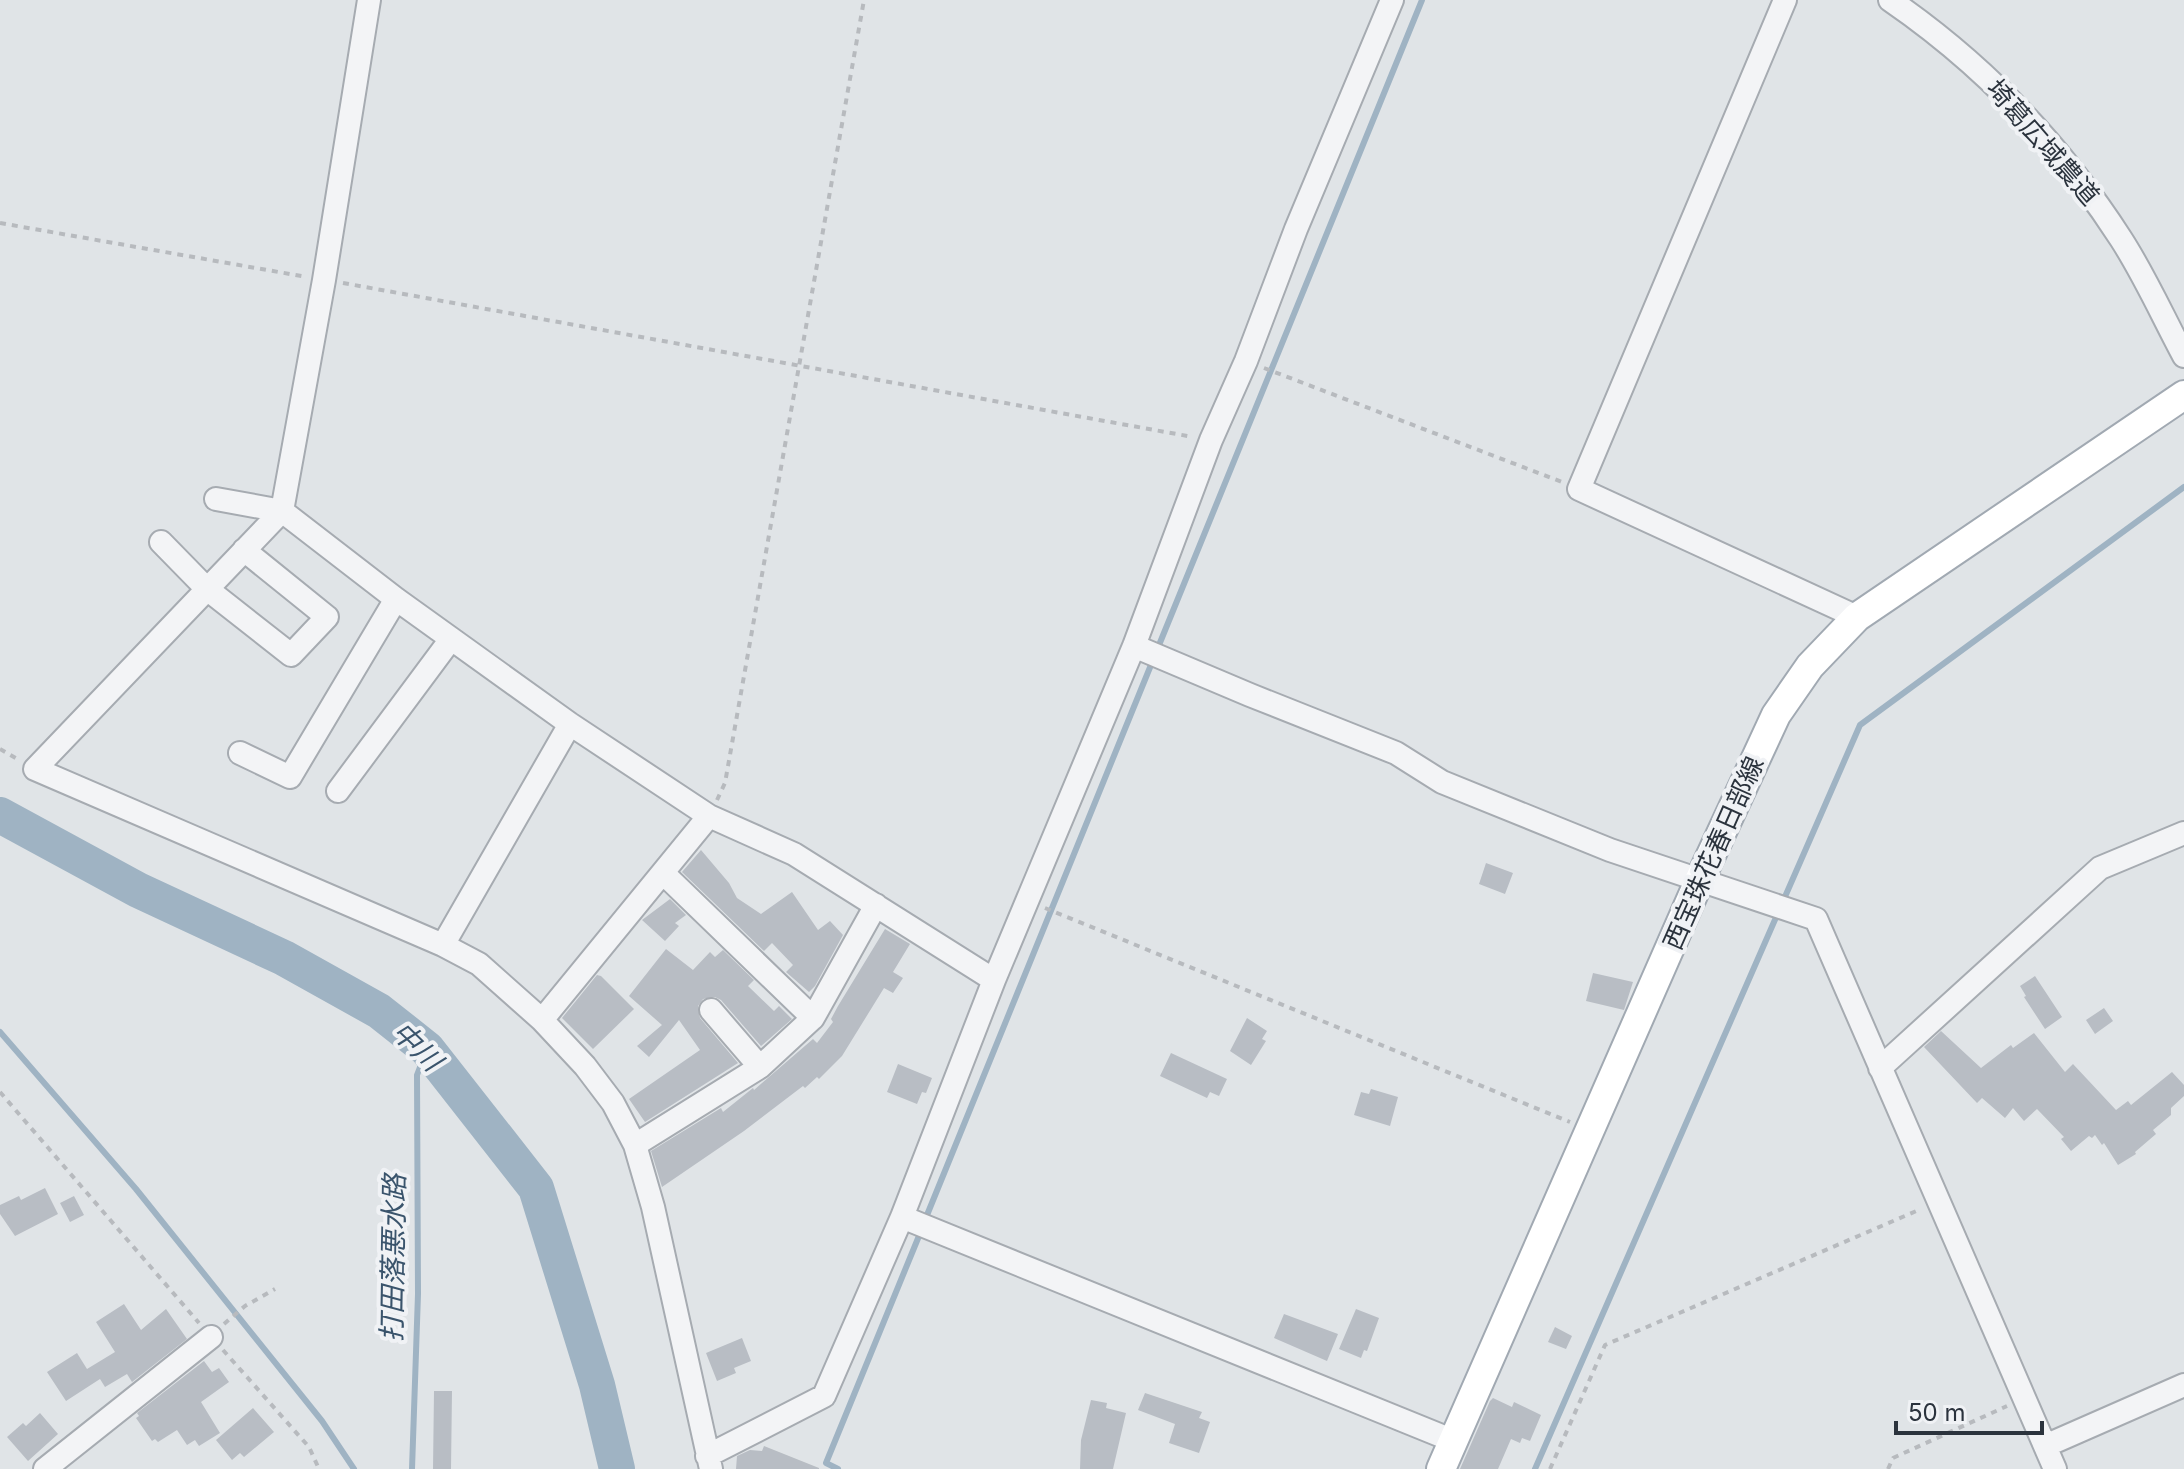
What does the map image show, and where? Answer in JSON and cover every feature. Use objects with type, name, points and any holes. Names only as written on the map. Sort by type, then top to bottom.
[{"type":"main road","name":"西宝珠花春日部線","points":[[1441,1469],[1700,879],[1776,715],[1810,666],[1857,617],[2184,395]]},
{"type":"street","points":[[369,0],[324,280],[282,511],[35,769],[443,945],[479,964],[542,1020],[585,1066],[613,1103],[635,1145],[653,1207],[709,1462],[824,1396],[902,1217],[994,980],[1134,646],[1211,440],[1392,0]]},
{"type":"street","points":[[1785,0],[1579,489],[1857,617]]},
{"type":"street","name":"埼葛広域農道","points":[[1890,0],[1975,64],[2075,171],[2122,241],[2184,356]]},
{"type":"street","points":[[216,499],[282,511],[451,639],[570,724],[709,816],[794,854],[994,980]]},
{"type":"street","points":[[161,542],[207,589],[291,655],[327,617],[244,550]]},
{"type":"street","points":[[240,753],[290,777],[396,599]]},
{"type":"street","points":[[338,791],[451,639]]},
{"type":"street","points":[[1134,646],[1396,753],[1442,782],[1610,850],[1816,919],[2055,1469]]},
{"type":"street","points":[[443,945],[570,724]]},
{"type":"street","points":[[542,1020],[709,816]]},
{"type":"street","points":[[1880,1068],[2100,868],[2184,833]]},
{"type":"street","points":[[663,873],[813,1018]]},
{"type":"street","points":[[635,1145],[760,1067],[813,1018],[876,905]]},
{"type":"street","points":[[711,1010],[760,1067]]},
{"type":"street","points":[[902,1217],[1454,1441]]},
{"type":"street","points":[[45,1469],[211,1337]]},
{"type":"street","points":[[2045,1446],[2184,1385]]},
{"type":"path","points":[[709,816],[725,783],[864,0]]},
{"type":"path","points":[[0,223],[1211,440]]},
{"type":"path","points":[[1246,361],[1579,489]]},
{"type":"path","points":[[1027,901],[1591,1131]]},
{"type":"path","points":[[0,1092],[309,1447],[319,1469]]},
{"type":"path","points":[[1550,1469],[1605,1345],[1938,1202]]},
{"type":"path","points":[[211,1337],[245,1306],[275,1289]]},
{"type":"path","points":[[1888,1469],[1893,1458],[2024,1398]]},
{"type":"building","points":[[701,850],[729,883],[737,898],[761,914],[792,892],[818,930],[830,921],[843,935],[809,992],[786,972],[793,965],[772,943],[764,951],[682,872]]},
{"type":"building","points":[[1486,863],[1513,873],[1505,894],[1479,884]]},
{"type":"building","points":[[670,899],[686,915],[675,923],[679,926],[665,941],[642,920]]},
{"type":"building","points":[[885,929],[910,944],[893,972],[903,978],[893,993],[884,988],[842,1056],[819,1079],[817,1077],[805,1088],[803,1086],[662,1187],[651,1151],[721,1108],[723,1112],[754,1090],[813,1039],[817,1043],[833,1022],[831,1019],[838,1006]]},
{"type":"building","points":[[666,949],[693,970],[710,952],[715,957],[723,950],[754,980],[748,986],[774,1011],[779,1006],[792,1019],[761,1046],[721,1000],[715,997],[703,999],[698,1006],[700,1018],[738,1063],[645,1122],[629,1099],[700,1050],[679,1020],[649,1057],[637,1046],[662,1025],[629,996]]},
{"type":"building","points":[[1593,973],[1633,982],[1624,1010],[1586,1001]]},
{"type":"building","points":[[597,975],[634,1009],[593,1049],[562,1018]]},
{"type":"building","points":[[2035,976],[2062,1017],[2045,1029],[2020,986]]},
{"type":"building","points":[[2104,1008],[2113,1021],[2095,1034],[2086,1020]]},
{"type":"building","points":[[1247,1018],[1267,1031],[1262,1039],[1266,1041],[1251,1065],[1230,1051]]},
{"type":"building","points":[[1941,1031],[1981,1068],[2011,1045],[2013,1048],[2034,1033],[2065,1072],[2073,1064],[2116,1110],[2128,1101],[2131,1105],[2172,1072],[2184,1085],[2184,1096],[2171,1108],[2171,1115],[2153,1130],[2156,1134],[2136,1154],[2118,1165],[2095,1135],[2092,1138],[2089,1136],[2071,1151],[2061,1139],[2064,1137],[2037,1109],[2024,1121],[2013,1108],[2005,1118],[1982,1098],[1977,1103],[1924,1047]]},
{"type":"building","points":[[1171,1053],[1227,1079],[1219,1096],[1210,1092],[1207,1098],[1160,1076]]},
{"type":"building","points":[[898,1064],[932,1078],[917,1104],[887,1092]]},
{"type":"building","points":[[1371,1089],[1398,1097],[1390,1126],[1354,1115],[1361,1092],[1369,1094]]},
{"type":"building","points":[[45,1188],[58,1214],[15,1236],[0,1214],[0,1205],[19,1196],[21,1200]]},
{"type":"building","points":[[74,1196],[84,1215],[70,1222],[60,1203]]},
{"type":"building","points":[[124,1304],[141,1330],[166,1309],[187,1339],[132,1382],[127,1374],[105,1387],[100,1379],[66,1401],[47,1372],[77,1353],[87,1369],[115,1352],[96,1322]]},
{"type":"building","points":[[1356,1309],[1379,1318],[1367,1351],[1364,1350],[1361,1358],[1339,1349]]},
{"type":"building","points":[[1284,1314],[1338,1334],[1327,1361],[1274,1338]]},
{"type":"building","points":[[1555,1327],[1572,1336],[1566,1349],[1548,1342]]},
{"type":"building","points":[[742,1338],[751,1361],[734,1368],[736,1373],[717,1381],[706,1353]]},
{"type":"building","points":[[204,1361],[212,1372],[219,1368],[229,1382],[201,1402],[220,1433],[199,1446],[195,1440],[187,1445],[177,1430],[158,1442],[155,1439],[152,1441],[136,1418],[139,1416],[137,1413]]},
{"type":"building","points":[[434,1391],[452,1391],[451,1469],[433,1469]]},
{"type":"building","points":[[1145,1393],[1202,1412],[1199,1418],[1210,1422],[1199,1453],[1169,1443],[1175,1424],[1138,1410]]},
{"type":"building","points":[[1493,1398],[1512,1407],[1514,1402],[1541,1415],[1530,1441],[1522,1438],[1520,1443],[1511,1439],[1498,1469],[1460,1469],[1490,1401]]},
{"type":"building","points":[[1091,1400],[1107,1403],[1106,1408],[1126,1413],[1113,1469],[1080,1469],[1081,1440]]},
{"type":"building","points":[[253,1408],[274,1432],[244,1457],[240,1453],[232,1460],[216,1440]]},
{"type":"building","points":[[40,1413],[58,1434],[28,1461],[7,1437]]},
{"type":"building","points":[[764,1446],[819,1469],[736,1469],[737,1456],[750,1450],[762,1451]]},
{"type":"waterway","points":[[1157,650],[1422,0]]},
{"type":"waterway","points":[[1535,1469],[1860,725],[2184,487]]},
{"type":"waterway","points":[[925,1220],[1153,660]]},
{"type":"waterway","name":"中川","points":[[0,815],[138,890],[284,958],[379,1011],[427,1049],[536,1188],[597,1385],[617,1469]]},
{"type":"waterway","points":[[0,1032],[136,1189],[322,1421],[354,1469]]},
{"type":"waterway","name":"打田落悪水路","points":[[412,1469],[418,1294],[417,1075],[427,1049]]},
{"type":"waterway","points":[[838,1469],[826,1463],[921,1231]]}]
